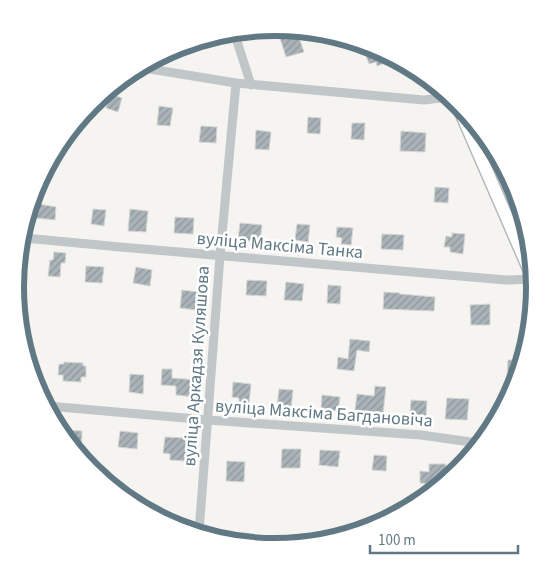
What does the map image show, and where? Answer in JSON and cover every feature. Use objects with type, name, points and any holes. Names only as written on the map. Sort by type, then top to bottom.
[{"type":"main road","points":[[467,126],[524,258]]},
{"type":"street","points":[[236,39],[251,85]]},
{"type":"street","points":[[151,69],[236,84],[424,100],[440,98]]},
{"type":"street","name":"вуліца Аркадзя Куляшова","points":[[199,527],[220,256],[236,84]]},
{"type":"street","name":"вуліца Максіма Танка","points":[[29,238],[506,280],[526,279]]},
{"type":"street","name":"вуліца Максіма Багдановіча","points":[[54,407],[208,420],[421,435],[472,442]]},
{"type":"building","points":[[279,36],[299,37],[304,52],[286,57]]},
{"type":"building","points":[[365,53],[387,62],[377,66],[376,62],[369,64]]},
{"type":"building","points":[[114,95],[122,98],[118,112],[106,108],[108,100]]},
{"type":"building","points":[[159,106],[173,108],[170,126],[157,125]]},
{"type":"building","points":[[308,117],[321,118],[320,134],[307,133]]},
{"type":"building","points":[[352,123],[365,123],[364,140],[351,139]]},
{"type":"building","points":[[201,126],[217,127],[216,143],[199,142]]},
{"type":"building","points":[[256,130],[271,132],[269,150],[255,149]]},
{"type":"building","points":[[401,131],[426,133],[425,152],[400,151]]},
{"type":"building","points":[[435,187],[449,188],[448,203],[434,202]]},
{"type":"building","points":[[38,204],[56,207],[55,220],[36,218]]},
{"type":"building","points":[[93,209],[106,210],[104,226],[91,224]]},
{"type":"building","points":[[130,209],[148,211],[146,232],[128,231]]},
{"type":"building","points":[[175,217],[194,218],[193,234],[174,233]]},
{"type":"building","points":[[240,223],[262,225],[260,242],[238,240]]},
{"type":"building","points":[[297,224],[310,225],[308,242],[295,240]]},
{"type":"building","points":[[337,227],[353,228],[351,245],[341,244],[342,238],[336,237]]},
{"type":"building","points":[[452,233],[465,234],[463,254],[450,252],[450,247],[444,247],[446,236],[452,237]]},
{"type":"building","points":[[382,234],[404,235],[403,250],[381,249]]},
{"type":"building","points":[[54,252],[66,253],[65,263],[61,263],[60,277],[48,276],[50,260],[53,260]]},
{"type":"building","points":[[86,266],[104,267],[102,283],[85,282]]},
{"type":"building","points":[[136,267],[152,270],[150,286],[133,283]]},
{"type":"building","points":[[247,280],[267,281],[266,296],[246,295]]},
{"type":"building","points":[[286,282],[304,284],[302,301],[284,300]]},
{"type":"building","points":[[328,285],[341,286],[340,304],[327,303]]},
{"type":"building","points":[[182,290],[198,292],[196,310],[180,308]]},
{"type":"building","points":[[384,292],[435,297],[434,311],[383,309]]},
{"type":"building","points":[[490,304],[490,325],[471,325],[470,305]]},
{"type":"building","points":[[350,339],[370,341],[369,352],[357,350],[354,371],[337,369],[338,357],[348,359]]},
{"type":"building","points":[[508,360],[516,360],[510,376],[507,376]]},
{"type":"building","points":[[64,362],[83,363],[83,366],[86,366],[86,377],[81,377],[81,382],[63,381],[63,375],[58,375],[59,364],[64,364]]},
{"type":"building","points":[[162,369],[172,369],[172,378],[198,380],[194,397],[176,395],[176,386],[161,385]]},
{"type":"building","points":[[130,374],[144,375],[143,394],[129,392]]},
{"type":"building","points":[[233,382],[251,384],[249,403],[239,402],[239,398],[232,397]]},
{"type":"building","points":[[375,386],[386,387],[383,413],[355,410],[357,394],[374,396]]},
{"type":"building","points":[[279,389],[293,390],[291,408],[277,407]]},
{"type":"building","points":[[322,395],[340,397],[338,411],[321,409]]},
{"type":"building","points":[[447,398],[469,399],[467,420],[445,419]]},
{"type":"building","points":[[411,400],[427,401],[426,417],[410,416]]},
{"type":"building","points":[[68,430],[82,431],[81,447]]},
{"type":"building","points":[[120,431],[138,433],[137,449],[118,447]]},
{"type":"building","points":[[165,437],[187,438],[185,461],[170,460],[170,454],[163,453]]},
{"type":"building","points":[[282,449],[301,449],[300,468],[281,468]]},
{"type":"building","points":[[320,450],[340,451],[338,467],[319,465]]},
{"type":"building","points":[[374,455],[387,456],[386,471],[372,470]]},
{"type":"building","points":[[227,461],[245,462],[244,482],[226,481]]},
{"type":"building","points":[[429,464],[446,464],[446,472],[432,484],[420,483],[420,471],[429,472]]}]
